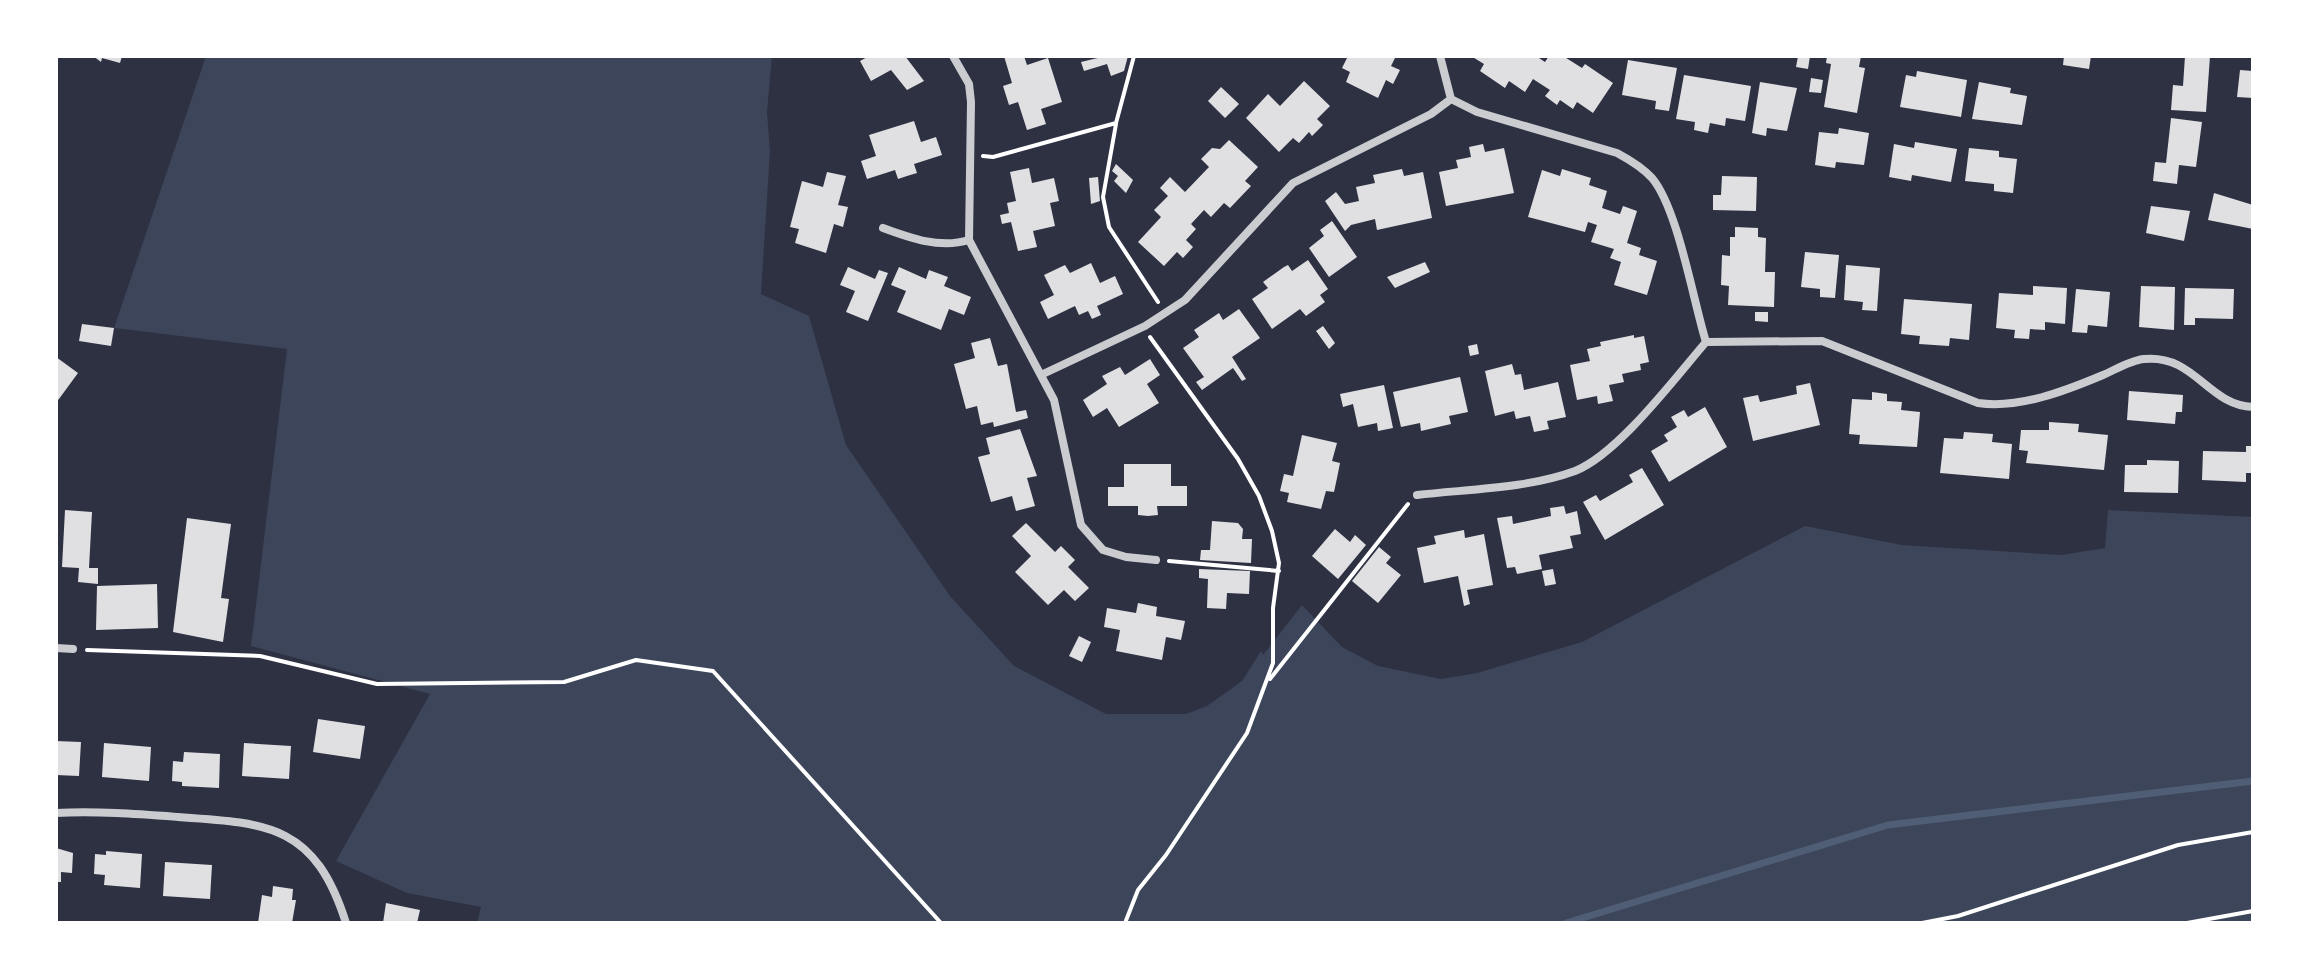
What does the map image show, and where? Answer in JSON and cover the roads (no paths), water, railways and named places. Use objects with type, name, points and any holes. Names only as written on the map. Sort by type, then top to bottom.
[{"type":"street","points":[[953,56],[969,84],[969,240],[1043,374],[1054,400],[1081,525],[1103,550],[1126,557],[1156,560]]},
{"type":"street","points":[[1440,56],[1451,99],[1477,112],[1617,153],[1637,164],[1653,179],[1666,202],[1706,342]]},
{"type":"street","points":[[1043,374],[1167,314],[1185,300],[1293,183],[1431,114],[1451,99]]},
{"type":"street","points":[[883,228],[913,240],[957,244],[969,240]]},
{"type":"street","points":[[1417,495],[1547,478],[1577,470],[1646,412],[1706,342],[1822,341],[1978,403],[1996,405],[2042,395],[2142,359],[2176,361],[2220,396],[2241,406],[2253,407]]},
{"type":"street","points":[[56,648],[73,649]]},
{"type":"street","points":[[56,813],[100,811],[252,822],[285,835],[311,854],[335,888],[346,923]]},
{"type":"waterway","points":[[1566,923],[1888,825],[2253,781]]}]
